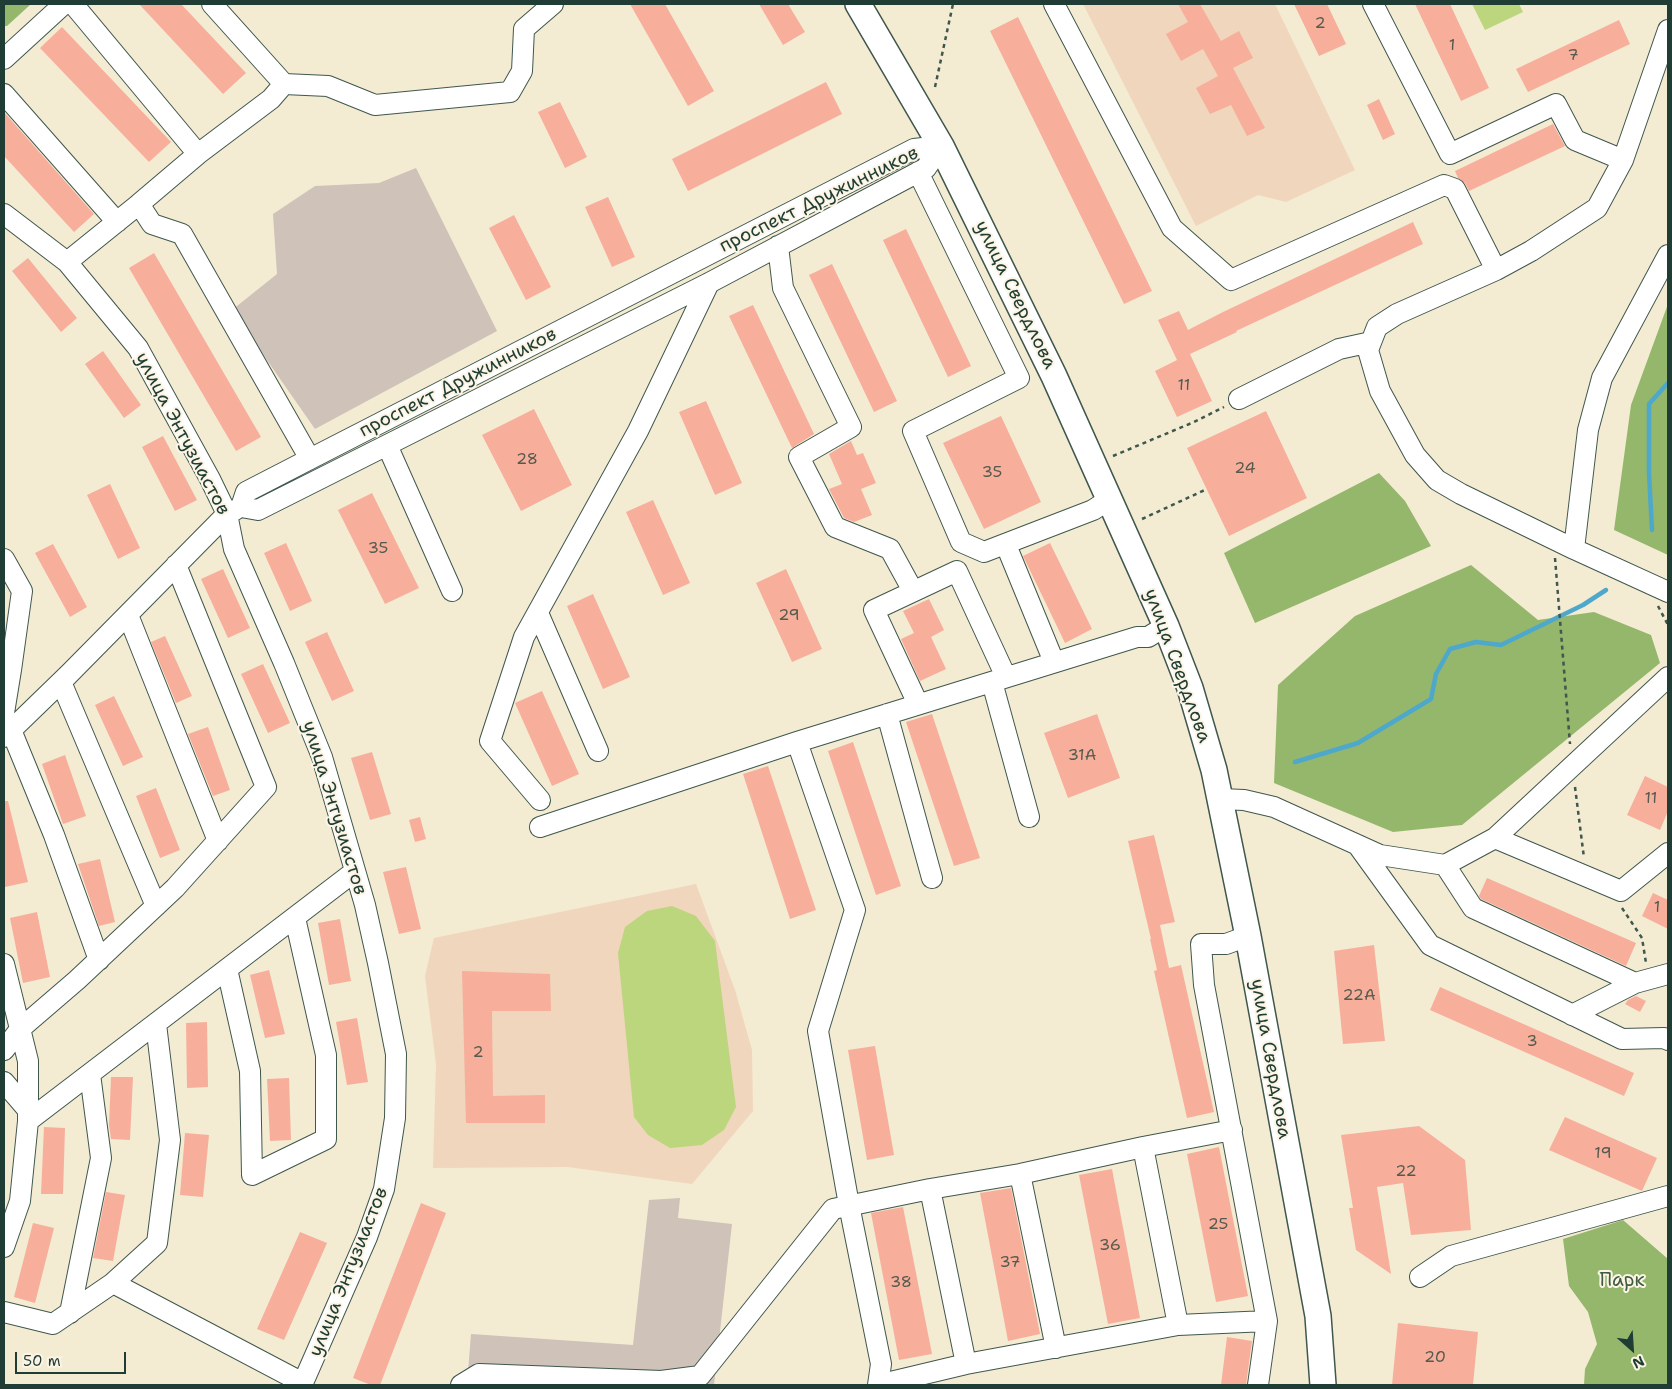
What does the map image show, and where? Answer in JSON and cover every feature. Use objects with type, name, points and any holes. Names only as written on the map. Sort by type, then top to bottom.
[{"type":"main road","name":"улица Свердлова","points":[[858,4],[942,146],[1054,376],[1166,626],[1190,688],[1221,799],[1248,936],[1318,1316],[1323,1385]]},
{"type":"street","points":[[4,59],[64,4]]},
{"type":"street","points":[[73,4],[198,154]]},
{"type":"street","points":[[212,4],[284,84],[328,86],[375,105],[510,92],[522,71],[524,29],[553,4]]},
{"type":"street","points":[[1054,4],[1172,228],[1231,280],[1444,185],[1455,189],[1496,270]]},
{"type":"street","points":[[1373,4],[1450,154],[1556,104],[1575,140],[1623,160]]},
{"type":"street","points":[[1668,30],[1623,160],[1597,208],[1531,251],[1496,270],[1397,314],[1377,327],[1368,350],[1380,391],[1415,455],[1436,480],[1574,549],[1668,592]]},
{"type":"street","points":[[67,262],[198,154],[271,99],[284,84]]},
{"type":"street","points":[[4,94],[117,222]]},
{"type":"street","name":"проспект Дружинников","points":[[234,511],[258,510],[710,283],[926,168],[942,146]]},
{"type":"street","name":"проспект Дружинников","points":[[234,511],[246,492],[310,459],[914,149],[942,146]]},
{"type":"street","points":[[918,172],[1019,378],[913,430],[961,542],[984,552],[1092,510],[1110,499]]},
{"type":"street","points":[[139,204],[152,224],[182,234],[310,459]]},
{"type":"street","name":"улица Энтузиастов","points":[[4,214],[67,262],[138,348],[210,480],[234,511],[234,549],[284,663],[322,757],[365,905],[396,1054],[395,1118],[384,1189],[367,1237],[303,1384]]},
{"type":"street","points":[[778,246],[783,288],[852,427],[798,457],[835,527],[890,549],[913,591]]},
{"type":"street","points":[[1574,549],[1588,430],[1602,378],[1668,255]]},
{"type":"street","points":[[540,800],[490,741],[524,636],[638,431],[710,283]]},
{"type":"street","points":[[1239,400],[1340,349],[1371,342]]},
{"type":"street","points":[[386,445],[452,591]]},
{"type":"street","points":[[6,727],[61,682],[176,565],[234,511]]},
{"type":"street","points":[[1006,545],[1054,662]]},
{"type":"street","points":[[4,559],[22,591],[7,664],[6,727],[54,835],[99,960]]},
{"type":"street","points":[[4,1050],[20,1030],[99,960],[175,888],[266,788],[176,565]]},
{"type":"street","points":[[918,704],[874,610],[957,571],[999,679],[1029,817]]},
{"type":"street","points":[[538,613],[598,751]]},
{"type":"street","points":[[128,614],[218,841]]},
{"type":"street","points":[[540,827],[918,704],[1137,637],[1148,637],[1166,626]]},
{"type":"street","points":[[1221,799],[1244,800],[1274,807],[1380,855],[1445,865],[1495,838],[1668,677]]},
{"type":"street","points":[[61,682],[156,906]]},
{"type":"street","points":[[887,714],[932,878]]},
{"type":"street","points":[[797,742],[855,910],[818,1032],[849,1205],[881,1364],[878,1385],[966,1364],[1178,1325],[1267,1321]]},
{"type":"street","points":[[1495,838],[1621,891],[1668,853]]},
{"type":"street","points":[[1359,847],[1430,945],[1622,1039],[1667,1038]]},
{"type":"street","points":[[1445,865],[1473,908],[1635,983]]},
{"type":"street","points":[[28,1116],[90,1074],[354,872]]},
{"type":"street","points":[[227,969],[250,1071],[252,1175],[326,1139],[326,1054],[295,918]]},
{"type":"street","points":[[1248,936],[1226,944],[1201,944],[1204,985],[1267,1321],[1258,1385]]},
{"type":"street","points":[[4,964],[28,1061],[28,1116],[20,1201],[4,1247]]},
{"type":"street","points":[[1572,1015],[1635,983],[1668,974]]},
{"type":"street","points":[[4,1312],[53,1324],[113,1283],[157,1243],[170,1140],[156,1024]]},
{"type":"street","points":[[70,1313],[101,1158],[90,1074]]},
{"type":"street","points":[[4,1082],[28,1116]]},
{"type":"street","points":[[461,1385],[479,1374],[661,1381],[700,1376],[833,1209],[930,1189],[1020,1174],[1232,1130]]},
{"type":"street","points":[[1144,1147],[1178,1325]]},
{"type":"street","points":[[1020,1174],[1056,1348]]},
{"type":"street","points":[[930,1189],[966,1364]]},
{"type":"street","points":[[1420,1277],[1451,1256],[1668,1196]]},
{"type":"street","points":[[113,1283],[303,1384]]},
{"type":"path","points":[[935,87],[953,4]]},
{"type":"path","points":[[1113,456],[1194,422],[1239,400]]},
{"type":"path","points":[[1142,519],[1207,489]]},
{"type":"shaded area","points":[[1083,4],[1275,4],[1355,170],[1286,202],[1258,195],[1196,226]]},
{"type":"shaded area","points":[[416,168],[497,331],[315,429],[232,310],[277,274],[273,214],[315,186],[379,183]]},
{"type":"shaded area","points":[[696,884],[735,990],[752,1050],[753,1111],[692,1184],[568,1167],[433,1168],[436,1064],[425,976],[434,938]]},
{"type":"shaded area","points":[[680,1198],[678,1218],[732,1224],[714,1385],[467,1385],[471,1334],[633,1345],[649,1200]]},
{"type":"green space","points":[[4,4],[31,4],[7,26],[4,26]]},
{"type":"green space","points":[[1472,4],[1519,4],[1523,12],[1485,30]]},
{"type":"green space","points":[[1668,304],[1668,555],[1614,530],[1631,405]]},
{"type":"green space","points":[[1379,473],[1405,501],[1431,546],[1255,623],[1224,553]]},
{"type":"green space","points":[[1471,565],[1538,620],[1594,612],[1651,635],[1660,663],[1462,825],[1393,832],[1274,783],[1278,685],[1355,616]]},
{"type":"green space","points":[[672,906],[696,916],[715,941],[736,1107],[724,1130],[702,1145],[670,1148],[648,1135],[634,1117],[618,953],[625,927],[647,911]]},
{"type":"green space","name":"Парк","points":[[1623,1220],[1668,1259],[1668,1385],[1584,1385],[1585,1369],[1597,1344],[1588,1312],[1569,1286],[1563,1239]]},
{"type":"building","points":[[139,4],[181,4],[246,73],[223,94]]},
{"type":"building","points":[[630,4],[665,4],[714,91],[688,106]]},
{"type":"building","points":[[759,4],[788,4],[805,32],[783,45]]},
{"type":"building","points":[[1178,4],[1200,4],[1221,41],[1239,31],[1253,58],[1233,68],[1265,128],[1247,136],[1231,105],[1210,114],[1196,88],[1218,76],[1203,49],[1181,61],[1166,34],[1188,22]]},
{"type":"building","points":[[1294,4],[1327,4],[1346,44],[1319,56]]},
{"type":"building","points":[[1415,4],[1450,4],[1489,88],[1461,101]]},
{"type":"building","points":[[1018,17],[1152,291],[1124,304],[990,31]]},
{"type":"building","points":[[1619,20],[1630,44],[1528,92],[1516,69]]},
{"type":"building","points":[[62,27],[171,142],[149,162],[40,48]]},
{"type":"building","points":[[826,82],[842,114],[688,191],[672,159]]},
{"type":"building","points":[[1379,99],[1395,134],[1383,140],[1367,105]]},
{"type":"building","points":[[560,102],[587,157],[565,168],[538,112]]},
{"type":"building","points":[[4,112],[94,214],[74,232],[4,156]]},
{"type":"building","points":[[1553,124],[1565,146],[1469,191],[1465,183],[1458,178],[1455,171]]},
{"type":"building","points":[[608,197],[635,257],[612,267],[585,207]]},
{"type":"building","points":[[514,215],[551,287],[526,300],[489,228]]},
{"type":"building","points":[[1413,222],[1423,244],[1190,354],[1212,401],[1177,417],[1155,371],[1177,360],[1158,320],[1179,311],[1188,330]]},
{"type":"building","points":[[906,229],[971,366],[948,377],[883,240]]},
{"type":"building","points":[[154,253],[261,437],[236,451],[129,268]]},
{"type":"building","points":[[28,258],[77,318],[61,332],[12,271]]},
{"type":"building","points":[[832,264],[897,401],[874,412],[809,275]]},
{"type":"building","points":[[753,305],[814,434],[792,448],[729,316]]},
{"type":"building","points":[[103,351],[141,405],[124,418],[85,364]]},
{"type":"building","points":[[706,401],[742,483],[715,495],[679,412]]},
{"type":"building","points":[[534,409],[572,485],[521,511],[482,435]]},
{"type":"building","points":[[1266,411],[1307,498],[1229,536],[1187,448]]},
{"type":"building","points":[[1001,416],[1041,502],[984,529],[943,443]]},
{"type":"building","points":[[163,436],[197,500],[175,511],[142,447]]},
{"type":"building","points":[[851,441],[857,455],[863,453],[876,483],[861,489],[872,515],[854,522],[844,518],[829,489],[842,484],[829,454]]},
{"type":"building","points":[[110,484],[140,548],[118,559],[87,495]]},
{"type":"building","points":[[372,493],[419,588],[385,604],[338,510]]},
{"type":"building","points":[[653,500],[690,583],[663,595],[626,512]]},
{"type":"building","points":[[286,543],[312,601],[290,611],[264,553]]},
{"type":"building","points":[[1050,543],[1092,629],[1065,643],[1023,556]]},
{"type":"building","points":[[53,544],[87,607],[70,617],[35,553]]},
{"type":"building","points":[[223,569],[250,628],[228,638],[201,579]]},
{"type":"building","points":[[786,569],[822,649],[792,662],[756,583]]},
{"type":"building","points":[[593,594],[630,677],[603,689],[567,606]]},
{"type":"building","points":[[929,599],[944,630],[931,637],[946,669],[920,681],[901,639],[914,633],[903,611]]},
{"type":"building","points":[[327,632],[354,691],[332,701],[305,642]]},
{"type":"building","points":[[165,636],[192,696],[176,703],[151,642]]},
{"type":"building","points":[[263,664],[290,723],[268,733],[241,674]]},
{"type":"building","points":[[542,691],[579,774],[552,786],[515,703]]},
{"type":"building","points":[[114,696],[143,757],[123,766],[95,705]]},
{"type":"building","points":[[932,714],[980,858],[954,866],[906,722]]},
{"type":"building","points":[[1097,714],[1120,778],[1068,798],[1044,733]]},
{"type":"building","points":[[208,727],[230,790],[213,796],[188,734]]},
{"type":"building","points":[[853,742],[901,886],[876,895],[828,751]]},
{"type":"building","points":[[372,752],[391,814],[370,820],[351,758]]},
{"type":"building","points":[[65,755],[86,816],[63,824],[42,764]]},
{"type":"building","points":[[768,766],[816,910],[790,919],[743,774]]},
{"type":"building","points":[[1645,776],[1668,787],[1668,811],[1660,830],[1627,815]]},
{"type":"building","points":[[156,788],[180,850],[160,858],[136,796]]},
{"type":"building","points":[[4,801],[8,801],[28,882],[5,887],[4,880]]},
{"type":"building","points":[[420,817],[426,839],[415,842],[409,820]]},
{"type":"building","points":[[1154,835],[1175,922],[1160,925],[1169,968],[1181,965],[1214,1112],[1187,1118],[1154,971],[1157,970],[1151,939],[1128,841]]},
{"type":"building","points":[[100,859],[115,922],[99,926],[78,864]]},
{"type":"building","points":[[406,867],[421,929],[399,934],[383,872]]},
{"type":"building","points":[[1487,878],[1636,943],[1626,966],[1481,899],[1479,896]]},
{"type":"building","points":[[1653,893],[1668,900],[1668,929],[1642,916]]},
{"type":"building","points":[[37,912],[50,977],[23,983],[10,918]]},
{"type":"building","points":[[340,919],[351,981],[329,985],[318,923]]},
{"type":"building","points":[[1374,945],[1385,1041],[1343,1044],[1334,951]]},
{"type":"building","points":[[269,970],[285,1034],[265,1038],[250,975]]},
{"type":"building","points":[[462,971],[550,974],[551,1011],[492,1011],[493,1096],[545,1095],[545,1123],[466,1123]]},
{"type":"building","points":[[1440,987],[1634,1073],[1624,1096],[1430,1010]]},
{"type":"building","points":[[1636,996],[1646,1001],[1640,1012],[1625,1004]]},
{"type":"building","points":[[357,1018],[368,1082],[347,1085],[336,1022]]},
{"type":"building","points":[[207,1022],[208,1087],[187,1088],[186,1023]]},
{"type":"building","points":[[875,1046],[894,1155],[867,1160],[848,1050]]},
{"type":"building","points":[[111,1077],[133,1077],[130,1140],[111,1139],[109,1125]]},
{"type":"building","points":[[289,1078],[291,1140],[270,1141],[267,1079]]},
{"type":"building","points":[[1565,1117],[1657,1158],[1642,1191],[1549,1150]]},
{"type":"building","points":[[1419,1126],[1465,1160],[1471,1230],[1411,1235],[1403,1183],[1377,1187],[1391,1274],[1356,1250],[1349,1208],[1353,1208],[1341,1135]]},
{"type":"building","points":[[44,1127],[65,1128],[63,1194],[41,1194]]},
{"type":"building","points":[[185,1133],[209,1135],[203,1197],[180,1195]]},
{"type":"building","points":[[1219,1147],[1248,1296],[1216,1302],[1187,1154]]},
{"type":"building","points":[[1112,1169],[1140,1318],[1108,1324],[1079,1175]]},
{"type":"building","points":[[1011,1188],[1040,1334],[1008,1341],[980,1193]]},
{"type":"building","points":[[106,1192],[125,1195],[113,1261],[93,1258]]},
{"type":"building","points":[[421,1203],[446,1213],[380,1385],[371,1385],[353,1378]]},
{"type":"building","points":[[903,1207],[932,1354],[899,1360],[871,1213]]},
{"type":"building","points":[[33,1223],[54,1228],[35,1303],[14,1297]]},
{"type":"building","points":[[300,1232],[327,1243],[284,1340],[257,1329]]},
{"type":"building","points":[[1398,1323],[1478,1332],[1473,1385],[1392,1385]]},
{"type":"building","points":[[1227,1337],[1252,1341],[1246,1385],[1221,1385]]},
{"type":"waterway","points":[[1652,530],[1649,473],[1649,404],[1668,383]]},
{"type":"waterway","points":[[1295,762],[1358,743],[1431,699],[1436,674],[1450,649],[1476,642],[1501,645],[1583,605],[1606,590]]}]
